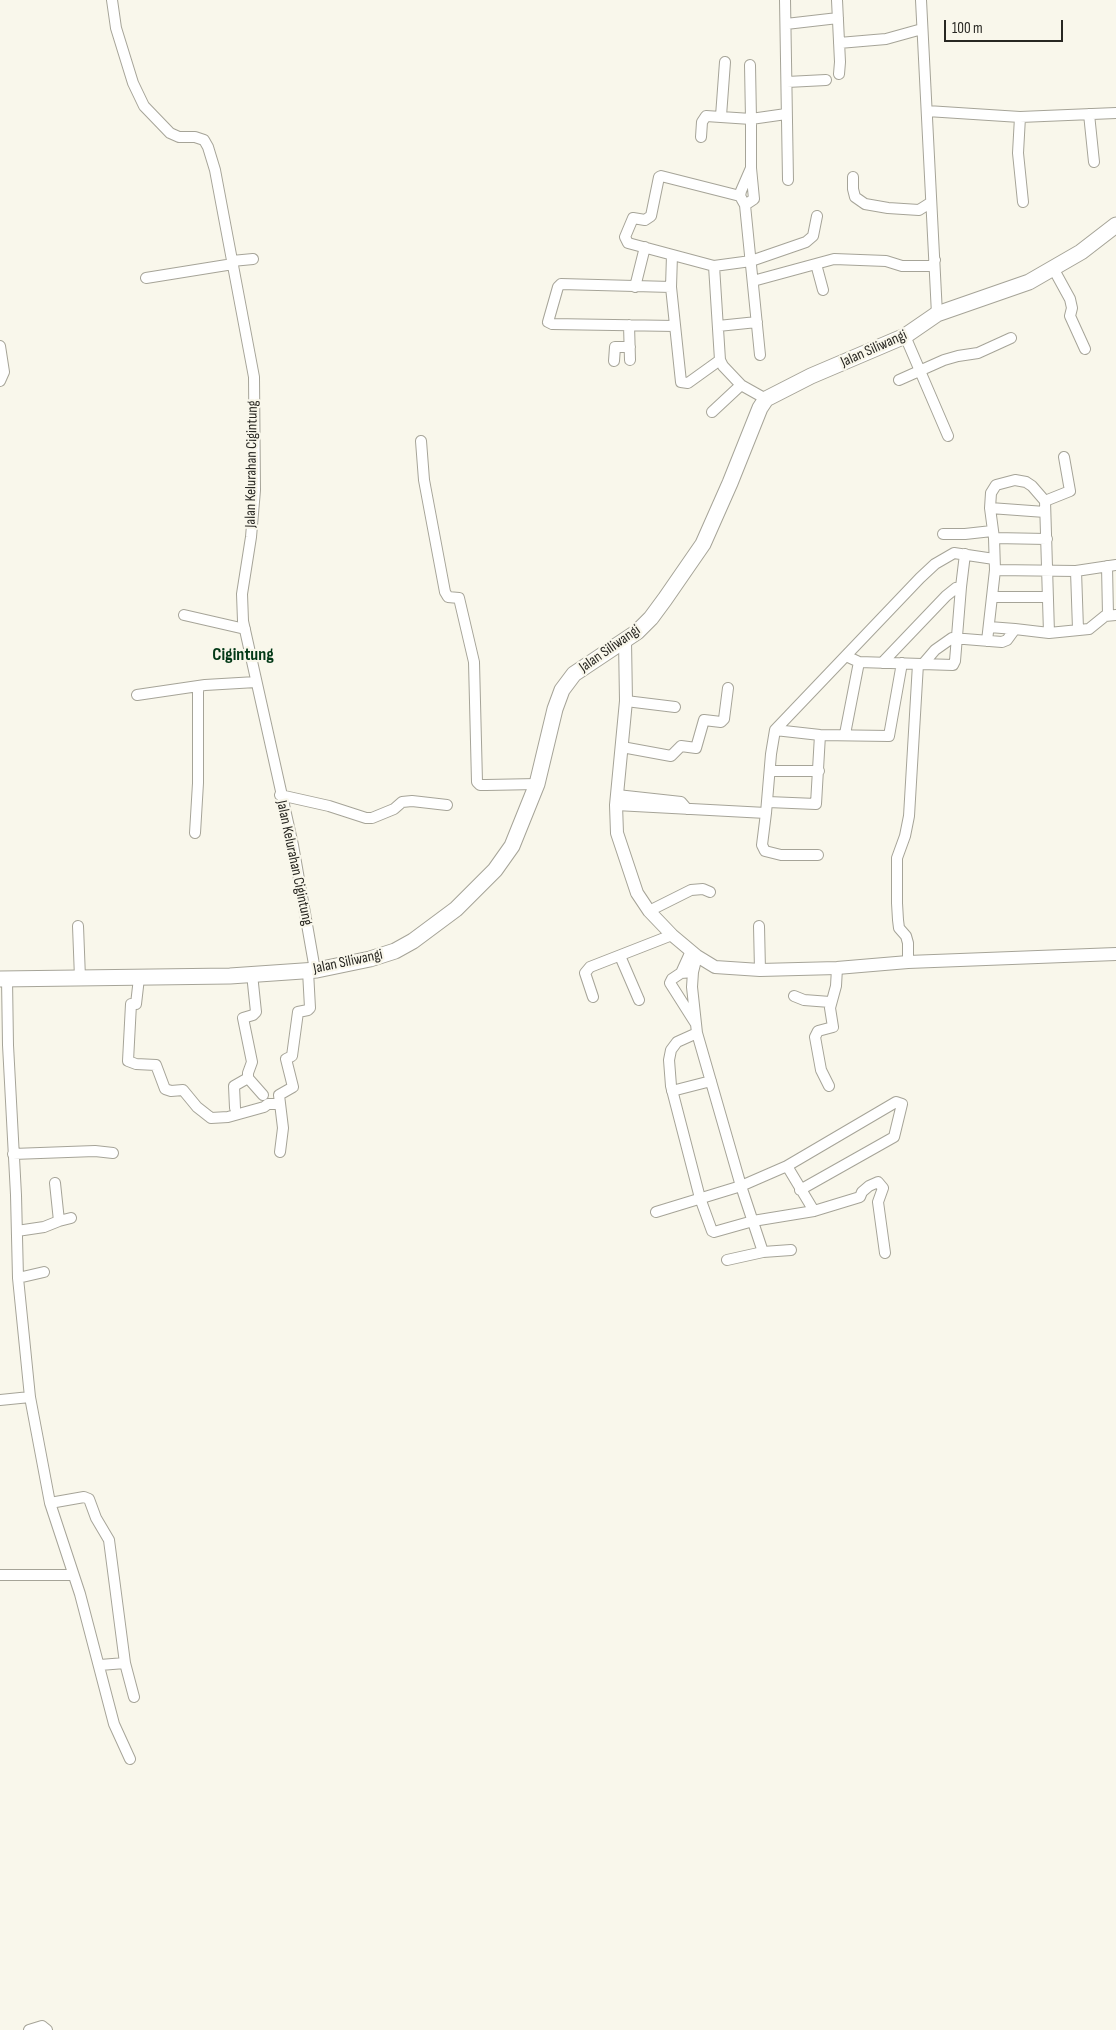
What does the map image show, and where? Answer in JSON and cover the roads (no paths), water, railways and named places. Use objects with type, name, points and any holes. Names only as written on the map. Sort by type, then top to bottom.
[{"type":"main road","name":"Jalan Siliwangi","points":[[3,979],[139,978],[312,970],[370,959],[395,951],[438,924],[495,870],[512,846],[537,784],[555,709],[562,690],[574,674],[625,641],[651,618],[703,544],[760,408],[766,399],[811,376],[906,336],[937,314],[1028,282],[1081,252],[1116,225]]},
{"type":"street","name":"Jalan Kelurahan Cigintung","points":[[112,0],[116,28],[133,83],[144,106],[170,133],[179,137],[200,138],[204,140],[208,147],[215,170],[254,377],[255,490],[251,537],[242,594],[243,621],[280,796],[293,845],[312,970],[310,1008],[298,1012],[292,1056],[286,1059],[293,1088],[280,1094],[280,1104]]},
{"type":"street","points":[[785,0],[788,180]]},
{"type":"street","points":[[837,0],[839,74]]},
{"type":"street","points":[[921,0],[937,314]]},
{"type":"street","points":[[786,24],[838,18]]},
{"type":"street","points":[[839,43],[886,39],[922,29]]},
{"type":"street","points":[[721,116],[725,62]]},
{"type":"street","points":[[750,65],[750,168],[754,199],[743,200],[661,176],[651,216],[645,220],[633,218],[625,237],[628,243],[714,266],[751,261],[810,240],[815,231],[817,216]]},
{"type":"street","points":[[787,82],[826,80]]},
{"type":"street","points":[[928,111],[1020,117],[1116,113]]},
{"type":"street","points":[[701,137],[703,118],[710,115],[751,118],[786,114]]},
{"type":"street","points":[[1089,114],[1094,162]]},
{"type":"street","points":[[1020,117],[1018,153],[1023,202]]},
{"type":"street","points":[[854,177],[853,190],[855,197],[865,204],[919,210],[930,203]]},
{"type":"street","points":[[743,200],[758,322],[760,355]]},
{"type":"street","points":[[635,287],[645,246]]},
{"type":"street","points":[[672,255],[671,287],[681,382],[688,383],[720,360]]},
{"type":"street","points":[[146,278],[253,259]]},
{"type":"street","points":[[753,282],[834,260],[886,261],[902,266],[932,266],[935,260]]},
{"type":"street","points":[[816,264],[822,290]]},
{"type":"street","points":[[714,266],[720,360],[741,386],[766,399]]},
{"type":"street","points":[[1053,268],[1070,299],[1072,308],[1070,316],[1085,349]]},
{"type":"street","points":[[671,287],[561,284],[558,287],[548,322],[552,324],[675,326]]},
{"type":"street","points":[[718,326],[758,322]]},
{"type":"street","points":[[629,325],[630,360]]},
{"type":"street","points":[[906,336],[948,436]]},
{"type":"street","points":[[899,380],[958,356],[978,353],[1011,338]]},
{"type":"street","points":[[0,346],[4,372],[0,381]]},
{"type":"street","points":[[614,361],[615,347],[630,347]]},
{"type":"street","points":[[712,412],[741,386]]},
{"type":"street","points":[[421,441],[424,480],[445,592],[448,597],[460,598],[474,662],[477,782],[480,785],[537,784]]},
{"type":"street","points":[[1045,501],[1070,491],[1064,457]]},
{"type":"street","points":[[987,641],[995,570],[990,508],[993,487],[999,483],[1015,480],[1026,482],[1032,486],[1045,501],[1049,633]]},
{"type":"street","points":[[990,508],[1044,512]]},
{"type":"street","points":[[944,534],[993,534],[1047,539]]},
{"type":"street","points":[[818,855],[781,855],[765,851],[762,845],[775,730],[935,564],[954,553],[994,559]]},
{"type":"street","points":[[846,656],[860,662],[953,665],[955,661],[965,554]]},
{"type":"street","points":[[989,627],[1049,633],[1089,629],[1112,615],[1111,565],[1076,571],[995,570]]},
{"type":"street","points":[[1076,571],[1078,629]]},
{"type":"street","points":[[882,663],[946,596],[956,588],[961,587]]},
{"type":"street","points":[[993,597],[1048,597]]},
{"type":"street","points":[[184,615],[245,629]]},
{"type":"street","points":[[908,962],[907,938],[899,928],[898,920],[897,858],[905,836],[909,816],[920,664],[951,638],[994,642],[1007,640],[1015,629]]},
{"type":"street","points":[[625,641],[626,702],[616,800],[617,833],[637,892],[649,911],[694,954],[715,967],[760,970],[1116,954],[1116,949]]},
{"type":"street","points":[[845,734],[860,662]]},
{"type":"street","points":[[775,730],[820,735],[890,735],[902,663]]},
{"type":"street","points":[[137,695],[198,686],[256,682]]},
{"type":"street","points":[[195,833],[198,783],[198,686]]},
{"type":"street","points":[[622,747],[671,756],[681,746],[696,748],[704,720],[721,722],[724,719],[728,688]]},
{"type":"street","points":[[626,702],[675,707]]},
{"type":"street","points":[[616,800],[687,809],[767,808],[816,804],[820,735]]},
{"type":"street","points":[[770,771],[818,772]]},
{"type":"street","points":[[280,796],[329,806],[366,818],[372,818],[394,809],[402,802],[412,801],[447,805]]},
{"type":"street","points":[[649,911],[690,890],[703,889],[710,892]]},
{"type":"street","points":[[78,926],[80,978]]},
{"type":"street","points":[[759,926],[760,970]]},
{"type":"street","points":[[593,997],[585,976],[586,970],[672,935]]},
{"type":"street","points":[[694,954],[692,987],[697,1029],[741,1186],[764,1252]]},
{"type":"street","points":[[694,954],[682,973],[670,981],[670,986],[697,1029]]},
{"type":"street","points":[[620,956],[639,1000]]},
{"type":"street","points":[[829,1086],[821,1070],[815,1038],[818,1031],[833,1027],[830,1002],[835,990],[837,968]]},
{"type":"street","points":[[682,973],[693,972]]},
{"type":"street","points":[[248,1078],[252,1062],[243,1018],[251,1016],[256,1012],[252,974]]},
{"type":"street","points":[[139,978],[136,1004],[131,1004],[128,1061],[136,1064],[156,1065],[166,1090],[183,1090],[197,1107],[211,1118],[228,1117],[264,1108],[270,1103],[280,1104],[283,1128],[280,1152]]},
{"type":"street","points":[[3,979],[8,1045],[18,1278],[30,1397],[50,1503],[74,1575],[100,1665],[114,1724],[130,1759]]},
{"type":"street","points":[[794,996],[804,1000],[830,1002]]},
{"type":"street","points":[[697,1029],[677,1042],[672,1050],[670,1060],[672,1091],[700,1198],[713,1232],[753,1221],[814,1211],[860,1196],[869,1186],[878,1182],[883,1188],[879,1199],[885,1253]]},
{"type":"street","points":[[248,1078],[260,1088],[263,1095]]},
{"type":"street","points":[[236,1108],[234,1086],[248,1078]]},
{"type":"street","points":[[672,1091],[711,1081]]},
{"type":"street","points":[[656,1212],[741,1186],[787,1166],[896,1102],[902,1104],[894,1136],[800,1190]]},
{"type":"street","points":[[13,1154],[95,1151],[113,1153]]},
{"type":"street","points":[[787,1166],[814,1211]]},
{"type":"street","points":[[54,1183],[59,1221]]},
{"type":"street","points":[[860,1196],[864,1199],[879,1199]]},
{"type":"street","points":[[17,1232],[44,1227],[70,1218]]},
{"type":"street","points":[[727,1260],[764,1252],[791,1250]]},
{"type":"street","points":[[18,1278],[44,1272]]},
{"type":"street","points":[[0,1400],[30,1397]]},
{"type":"street","points":[[50,1503],[84,1497],[89,1499],[96,1518],[109,1540],[125,1663],[134,1698]]},
{"type":"street","points":[[0,1575],[74,1575]]},
{"type":"street","points":[[100,1665],[125,1663]]},
{"type":"street","points":[[29,2030],[42,2026],[47,2030]]},
{"type":"district","name":"Cigintung","points":[[243,655]]}]
